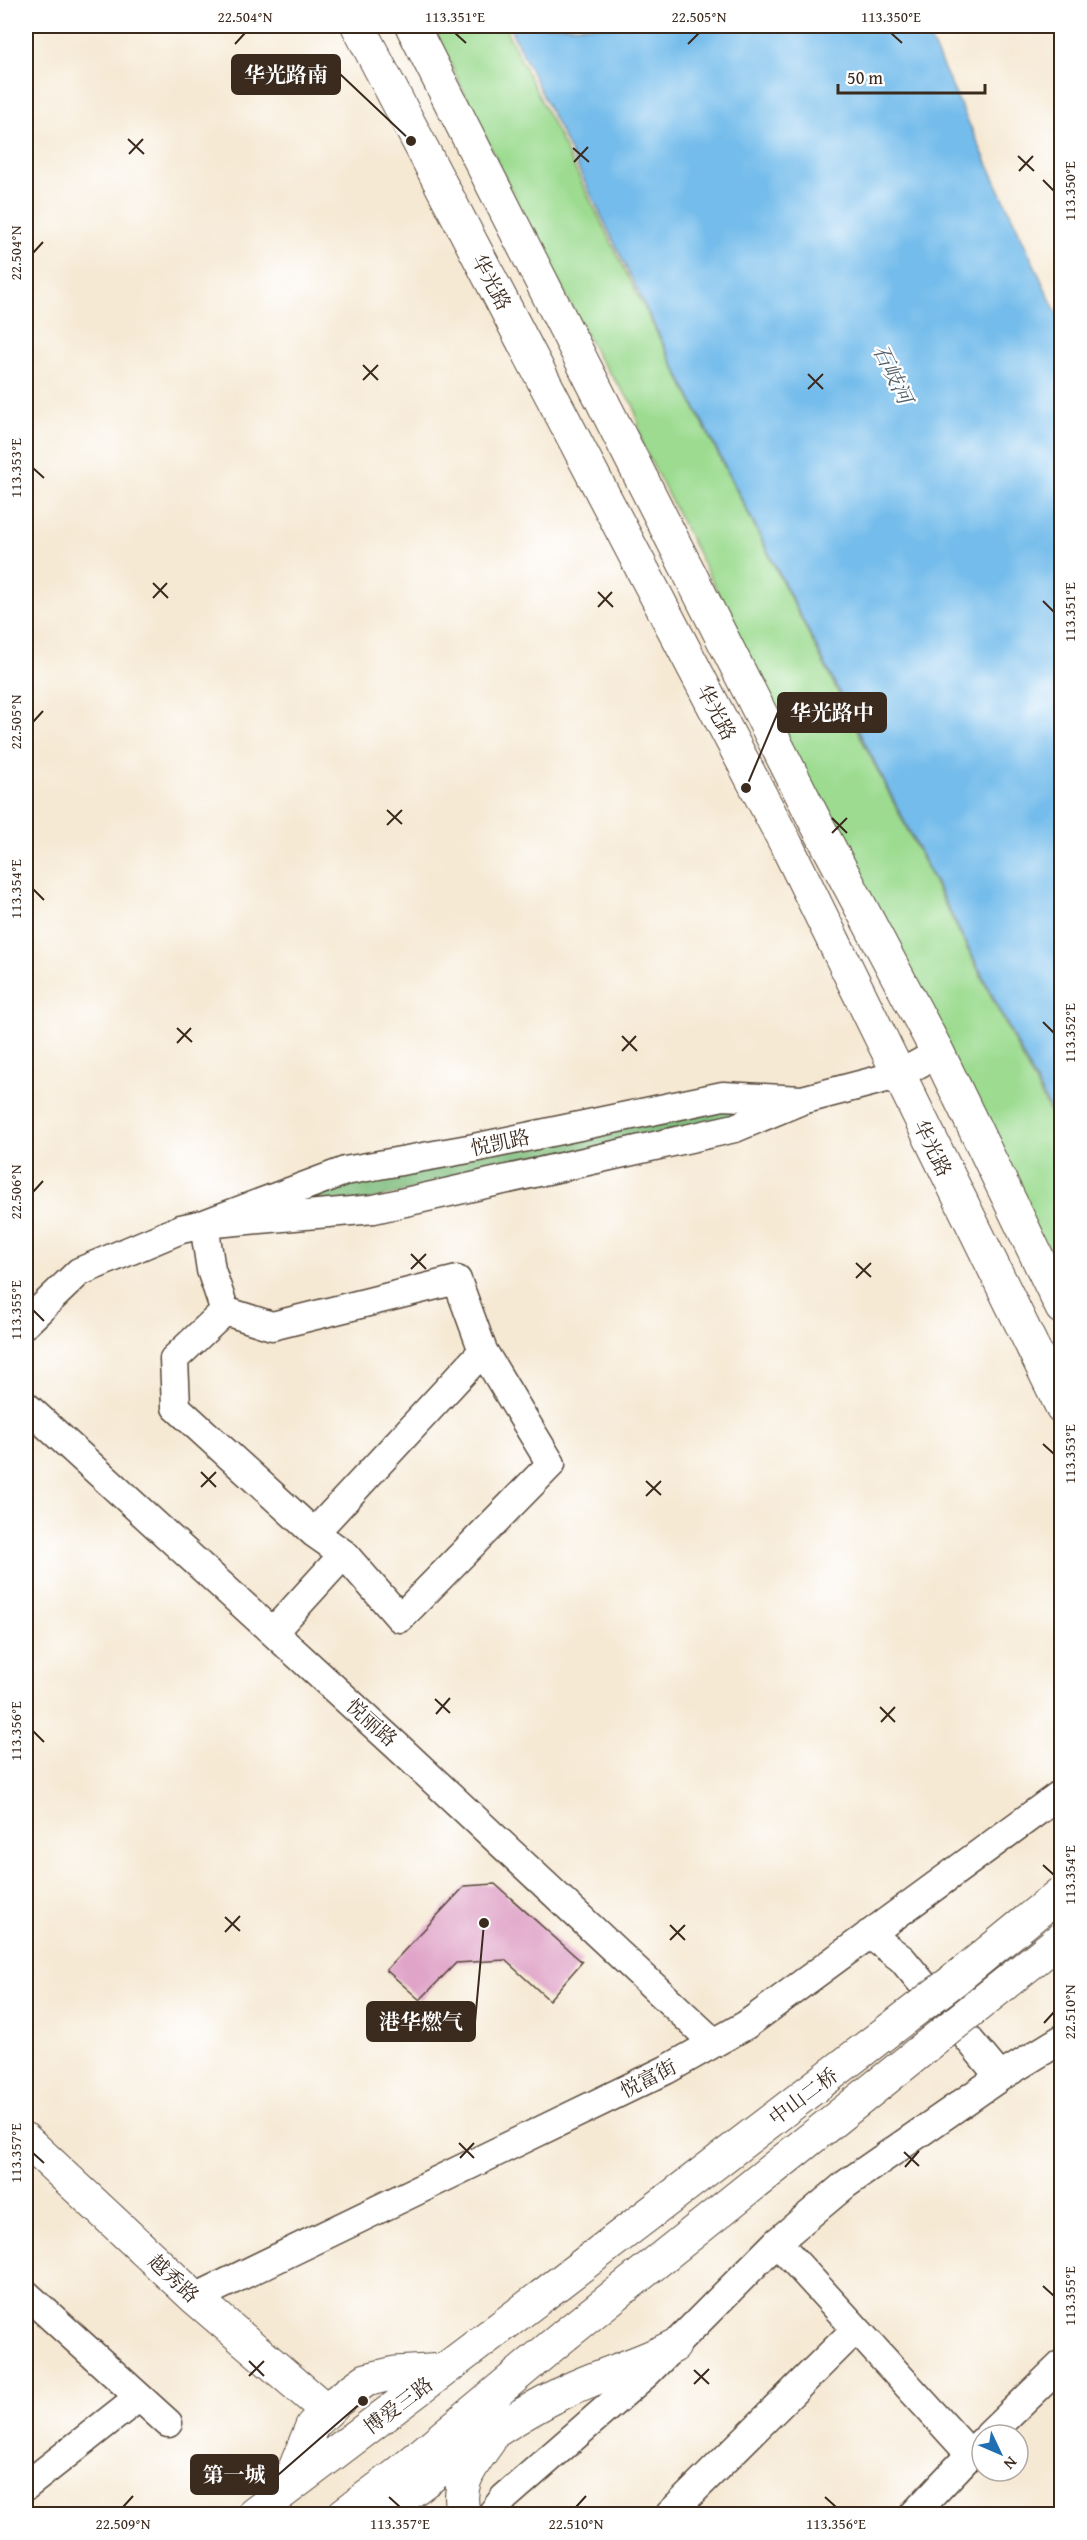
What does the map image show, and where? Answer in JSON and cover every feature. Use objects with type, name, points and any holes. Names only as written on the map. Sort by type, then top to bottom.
[{"type":"main road","name":"华光路","points":[[358,26],[786,844],[1062,1407]]},
{"type":"main road","name":"华光路","points":[[412,26],[813,817],[938,1053],[1062,1308]]},
{"type":"main road","name":"中山二桥","points":[[542,2296],[953,1981],[1062,1892]]},
{"type":"main road","name":"中山二桥","points":[[565,2335],[1062,1938]]},
{"type":"main road","name":"越秀路","points":[[26,2140],[195,2298],[327,2411]]},
{"type":"main road","name":"博爱三路","points":[[254,2514],[542,2296]]},
{"type":"main road","points":[[464,2514],[460,2492],[471,2466],[529,2392],[565,2335]]},
{"type":"main road","points":[[344,2514],[398,2474],[565,2335]]},
{"type":"main road","points":[[381,2514],[467,2449],[564,2392],[627,2365],[654,2357],[674,2346]]},
{"type":"main road","points":[[287,2490],[312,2426],[337,2401],[366,2380],[394,2373],[444,2370]]},
{"type":"street","name":"悦凯路","points":[[26,1323],[79,1272],[181,1229],[204,1224],[374,1209],[735,1128],[802,1100],[898,1076],[938,1053]]},
{"type":"street","name":"悦凯路","points":[[204,1224],[345,1171],[474,1148],[723,1096],[802,1100]]},
{"type":"street","points":[[204,1224],[211,1270],[225,1311]]},
{"type":"street","points":[[457,1280],[483,1351],[551,1464],[400,1618],[344,1554],[314,1533],[176,1407],[174,1359],[225,1311],[272,1326],[457,1280]]},
{"type":"street","points":[[314,1533],[483,1351]]},
{"type":"street","name":"悦丽路","points":[[26,1406],[273,1632],[714,2043]]},
{"type":"street","points":[[273,1632],[344,1554]]},
{"type":"street","name":"悦富街","points":[[195,2298],[666,2070],[746,2025],[1062,1793]]},
{"type":"street","points":[[869,1934],[902,1959],[1000,2077]]},
{"type":"street","points":[[492,2514],[504,2498],[647,2373],[777,2242],[846,2184],[1000,2077],[1062,2039]]},
{"type":"street","points":[[777,2242],[856,2329],[970,2435]]},
{"type":"street","points":[[26,2294],[168,2424]]},
{"type":"street","points":[[670,2514],[856,2329]]},
{"type":"street","points":[[1002,2423],[1062,2364]]},
{"type":"street","points":[[26,2486],[139,2397]]},
{"type":"street","points":[[914,2514],[970,2455]]},
{"type":"green space","points":[[434,26],[504,26],[1057,1127],[1062,1138],[1061,1296],[758,701],[733,622],[643,446],[634,406],[598,357],[515,198]]},
{"type":"green space","points":[[731,1102],[766,1110],[361,1202],[289,1204],[355,1177]]},
{"type":"water","name":"石岐河","points":[[509,26],[924,26],[1061,323],[1061,1131],[666,349]]},
{"type":"building","points":[[495,1884],[582,1962],[549,2000],[505,1960],[456,1963],[420,2000],[386,1970],[465,1886]]},
{"type":"place","name":"华光路南","points":[[411,141]]},
{"type":"place","name":"华光路中","points":[[746,788]]},
{"type":"place","name":"港华燃气","points":[[484,1923]]},
{"type":"place","name":"第一城","points":[[363,2401]]}]
